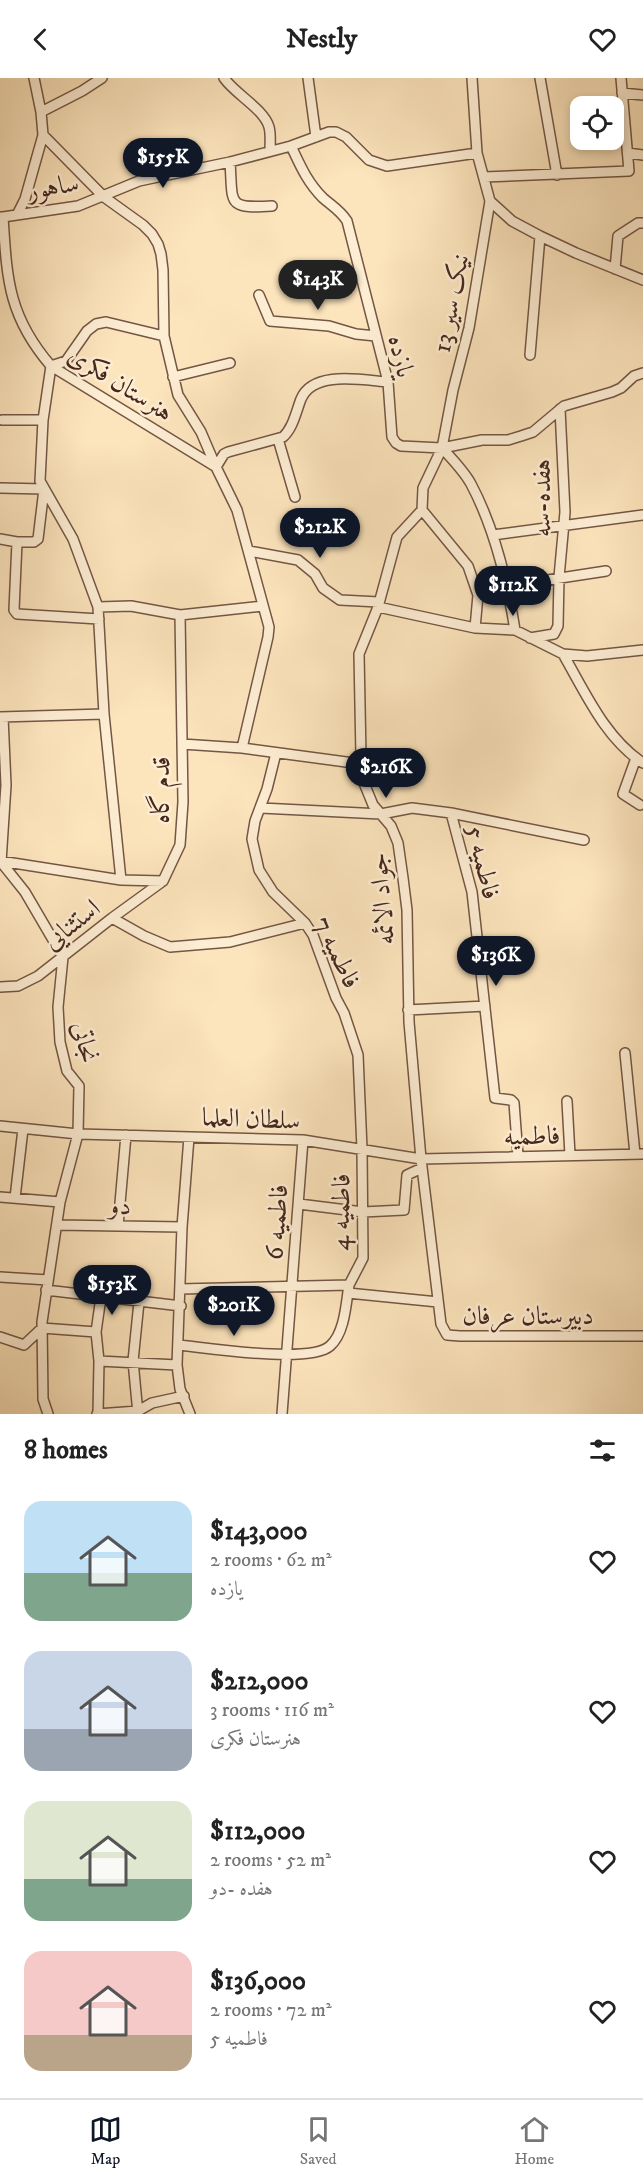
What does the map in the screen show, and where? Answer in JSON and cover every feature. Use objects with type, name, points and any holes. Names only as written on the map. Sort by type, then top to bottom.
[{"type":"street","points":[[18,213],[25,199],[43,135],[34,78]]},
{"type":"street","points":[[41,112],[102,78]]},
{"type":"street","points":[[224,78],[228,85],[265,118],[270,134],[270,151]]},
{"type":"street","points":[[308,78],[316,137],[336,132],[346,137],[369,160],[387,166],[477,153]]},
{"type":"street","points":[[472,78],[477,153],[490,201],[512,221],[540,236],[643,280]]},
{"type":"street","points":[[540,78],[556,175]]},
{"type":"street","points":[[484,177],[629,171],[621,78]]},
{"type":"street","points":[[622,93],[643,95]]},
{"type":"street","name":"هنرستان فکری","points":[[43,135],[104,197],[143,225],[158,244],[163,270],[164,336],[178,395],[201,432],[237,510],[269,627],[242,748]]},
{"type":"street","name":"ساهور","points":[[2,217],[78,206],[139,181],[230,162],[316,137]]},
{"type":"street","name":"یازده","points":[[291,146],[305,178],[325,200],[342,212],[347,221],[388,382],[392,437],[401,446],[442,448]]},
{"type":"street","points":[[628,153],[643,155]]},
{"type":"street","points":[[230,162],[232,197],[238,205],[272,206]]},
{"type":"street","name":"نیک سیر 13","points":[[442,448],[453,390],[469,328],[490,201]]},
{"type":"street","name":"هنرستان فکری","points":[[2,217],[7,272],[17,315],[27,334],[51,366],[216,467]]},
{"type":"street","points":[[615,269],[618,236],[641,223]]},
{"type":"street","points":[[530,356],[540,236]]},
{"type":"street","points":[[259,295],[270,321],[329,326],[356,334],[376,336]]},
{"type":"street","points":[[122,880],[105,714],[98,607],[73,539],[44,489],[40,477],[43,420],[51,366],[69,358],[87,331],[96,324],[106,322],[164,336]]},
{"type":"street","points":[[173,377],[230,363]]},
{"type":"street","points":[[442,448],[482,440],[508,440],[533,432],[560,409],[612,392],[621,388],[634,376],[643,373]]},
{"type":"street","points":[[216,467],[224,454],[228,452],[278,439],[289,432],[302,396],[312,384],[326,380],[388,382]]},
{"type":"street","name":"هفده-سه","points":[[530,638],[554,634],[557,630],[565,512],[560,409]]},
{"type":"street","points":[[2,420],[43,420]]},
{"type":"street","points":[[278,439],[295,497]]},
{"type":"street","points":[[442,448],[423,488],[422,510],[468,566],[478,595],[475,628]]},
{"type":"street","points":[[442,448],[471,483],[493,535],[508,586],[515,630]]},
{"type":"street","points":[[0,488],[44,489]]},
{"type":"street","points":[[0,539],[34,542],[38,539],[44,489]]},
{"type":"street","name":"جواد الائمه","points":[[422,510],[397,537],[378,604],[359,654],[361,764],[368,796],[391,826],[398,843],[407,910],[408,1010],[422,1163]]},
{"type":"street","points":[[493,535],[643,515]]},
{"type":"street","points":[[17,542],[14,610],[17,614],[99,619]]},
{"type":"street","points":[[249,551],[298,560],[315,574],[324,588],[340,600],[378,604],[475,628],[515,630],[563,654],[588,656],[643,650]]},
{"type":"street","points":[[508,586],[606,571]]},
{"type":"street","points":[[98,607],[131,606],[180,615],[263,606]]},
{"type":"street","name":"قدم گاه","points":[[163,881],[180,845],[183,802],[180,615]]},
{"type":"street","points":[[563,654],[595,710],[628,753],[640,760],[623,794],[640,805]]},
{"type":"street","points":[[63,957],[26,892],[1,862],[6,785],[2,717],[105,714]]},
{"type":"street","points":[[182,744],[242,748],[361,764]]},
{"type":"street","name":"فاطمیه 7","points":[[276,753],[261,808],[255,821],[252,839],[259,870],[273,892],[305,923],[313,935],[336,998],[344,1013],[358,1055],[362,1149]]},
{"type":"street","points":[[261,808],[381,814],[412,808],[452,813],[584,840]]},
{"type":"street","name":"فاطمیه 5","points":[[452,813],[472,892],[495,1098],[511,1100],[514,1103],[518,1156]]},
{"type":"street","points":[[1,862],[122,880],[163,881]]},
{"type":"street","name":"استثنایی","points":[[0,987],[18,986],[38,976],[163,881]]},
{"type":"street","points":[[112,918],[170,947],[230,942],[305,923]]},
{"type":"street","name":"نجاتی","points":[[63,957],[58,1007],[60,1042],[67,1071],[79,1086],[78,1134]]},
{"type":"street","points":[[408,1010],[485,1006]]},
{"type":"street","points":[[625,1053],[639,1154]]},
{"type":"street","points":[[567,1101],[570,1155]]},
{"type":"street","name":"سلطان العلما","points":[[0,1126],[78,1134],[303,1140],[362,1149],[422,1163]]},
{"type":"street","points":[[15,1198],[23,1129]]},
{"type":"street","points":[[59,1414],[47,1413],[44,1399],[42,1328],[60,1202],[78,1134]]},
{"type":"street","points":[[118,1226],[126,1136]]},
{"type":"street","points":[[189,1137],[182,1227],[181,1306],[177,1365],[180,1389],[190,1414]]},
{"type":"street","name":"فاطمیه 6","points":[[282,1414],[303,1140]]},
{"type":"street","name":"فاطمیه 4","points":[[180,1289],[292,1286],[348,1289],[363,1258],[362,1149]]},
{"type":"street","name":"فاطمیه","points":[[422,1163],[518,1156],[639,1154]]},
{"type":"street","points":[[299,1204],[363,1212],[404,1210],[407,1176],[422,1163]]},
{"type":"street","name":"دبیرستان عرفان","points":[[422,1163],[441,1324],[447,1335],[643,1336]]},
{"type":"street","points":[[0,1197],[60,1202]]},
{"type":"street","name":"دو","points":[[57,1225],[182,1227]]},
{"type":"street","points":[[0,1276],[48,1280]]},
{"type":"street","points":[[178,1346],[288,1355],[310,1354],[329,1347],[339,1335],[348,1289],[438,1302]]},
{"type":"street","points":[[46,1290],[181,1306]]},
{"type":"street","points":[[101,1297],[96,1332],[99,1361],[98,1414],[138,1413],[152,1403],[184,1396]]},
{"type":"street","points":[[138,1413],[133,1364],[139,1302]]},
{"type":"street","points":[[0,1337],[24,1345],[42,1328],[96,1332]]},
{"type":"street","points":[[99,1361],[177,1365]]}]
